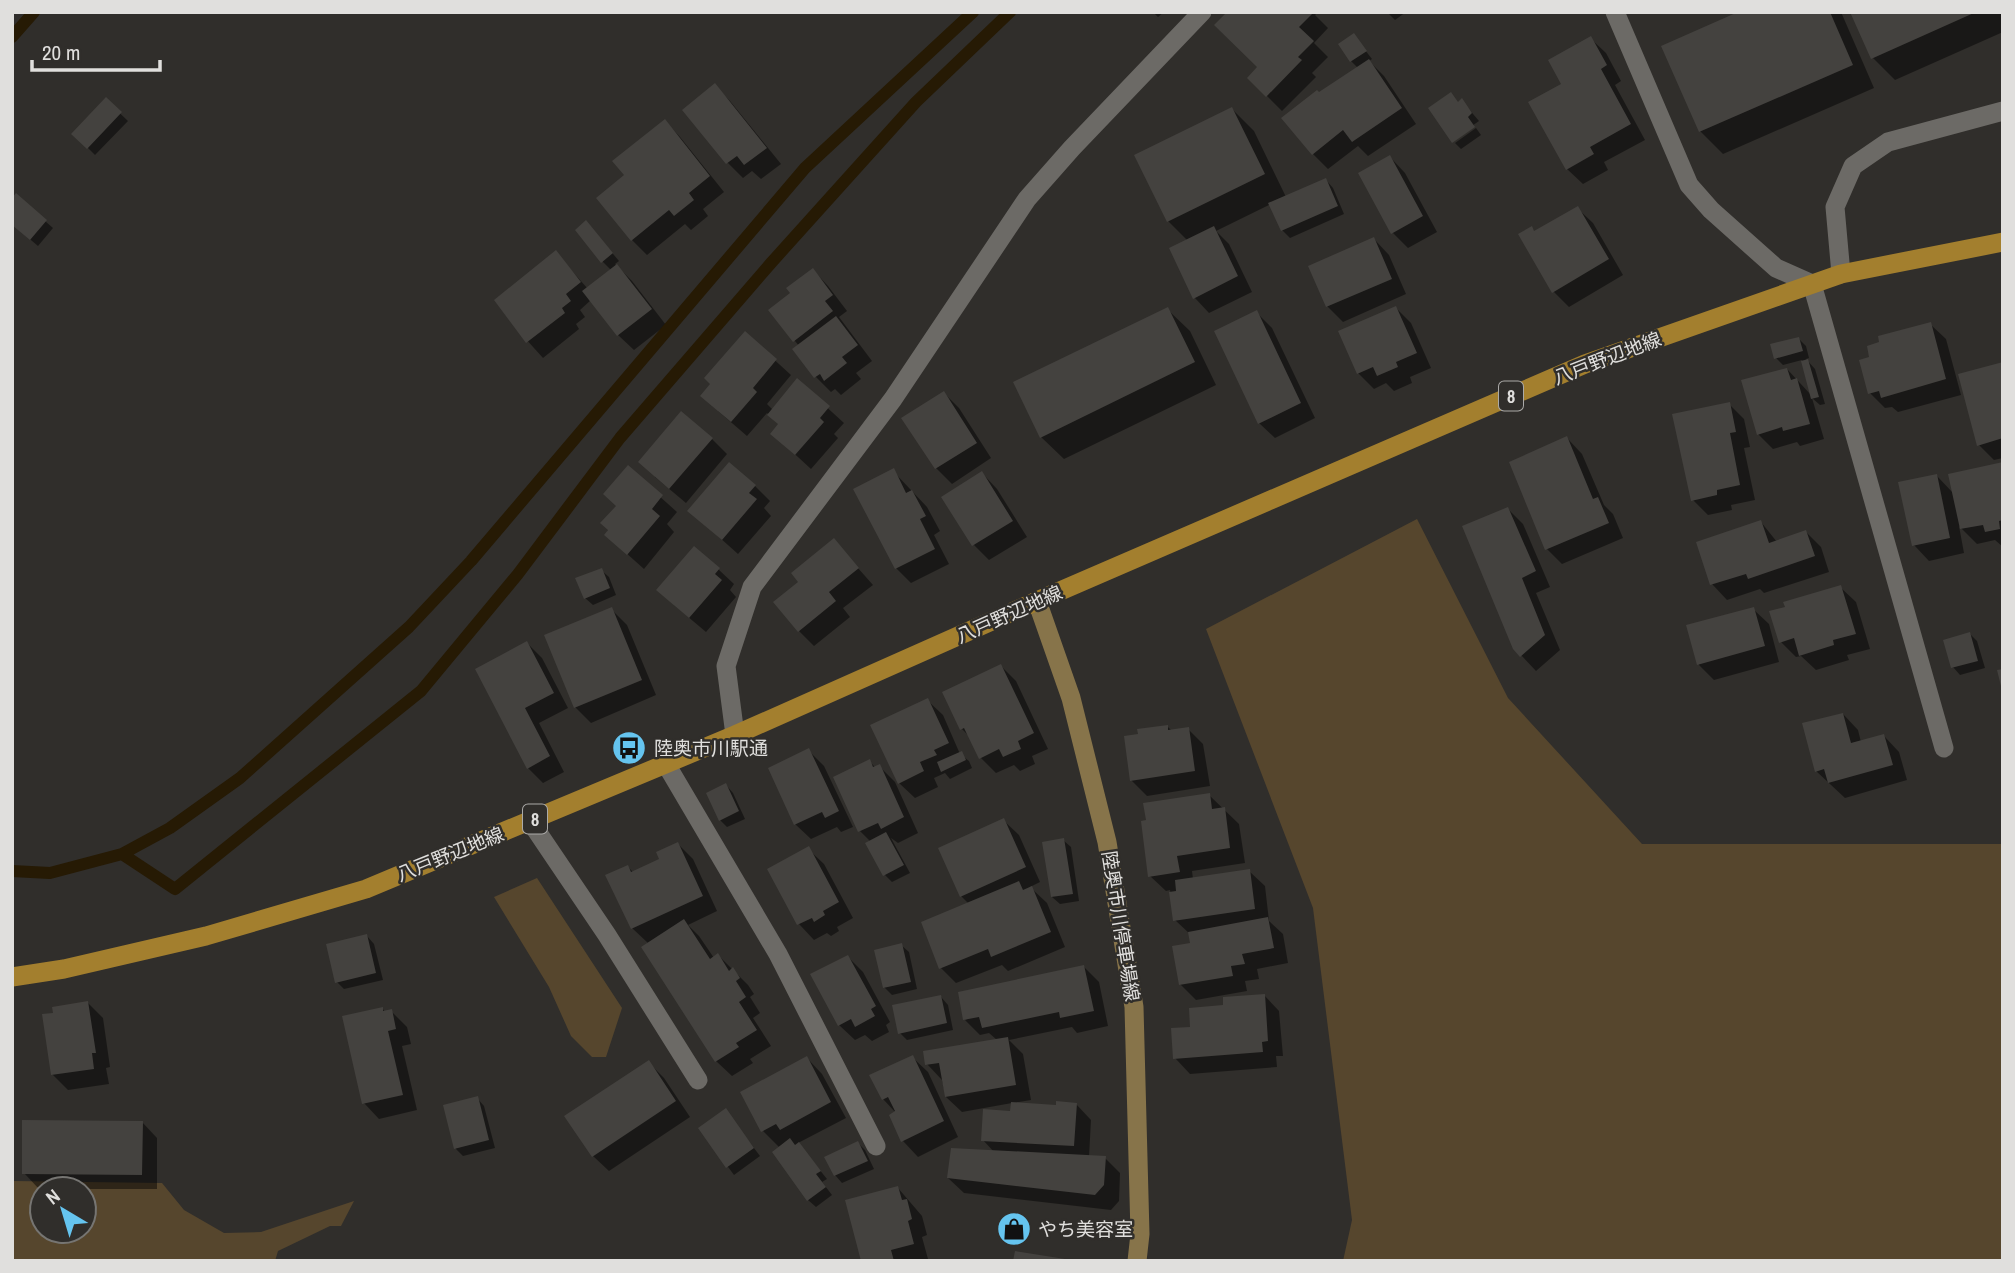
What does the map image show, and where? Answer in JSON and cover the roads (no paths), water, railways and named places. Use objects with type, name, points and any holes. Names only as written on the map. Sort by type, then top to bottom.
[{"type":"main road","name":"八戸野辺地線","points":[[12,977],[64,969],[206,936],[366,888],[735,735],[1585,364],[1841,274],[2003,242]]},
{"type":"main road","name":"陸奥市川停車場線","points":[[1037,601],[1071,698],[1107,842],[1134,1007],[1140,1234],[1137,1261]]},
{"type":"street","points":[[735,735],[726,666],[752,587],[892,399],[1027,199],[1202,12]]},
{"type":"street","points":[[1615,12],[1689,185],[1711,210],[1776,268],[1812,284],[1944,748]]},
{"type":"street","points":[[1841,274],[1835,207],[1853,166],[1888,142],[2003,111]]},
{"type":"street","points":[[666,764],[778,954],[877,1146]]},
{"type":"street","points":[[530,821],[607,935],[698,1080]]},
{"type":"waterway","points":[[12,37],[34,12]]},
{"type":"waterway","points":[[122,854],[170,828],[240,778],[409,627],[471,561],[805,168],[973,12]]},
{"type":"waterway","points":[[12,871],[50,873],[122,854],[175,889],[421,691],[518,574],[620,438],[771,263],[916,102],[1010,12]]},
{"type":"place","name":"陸奥市川駅通","points":[[629,748]]},
{"type":"place","name":"やち美容室","points":[[1014,1229]]}]
